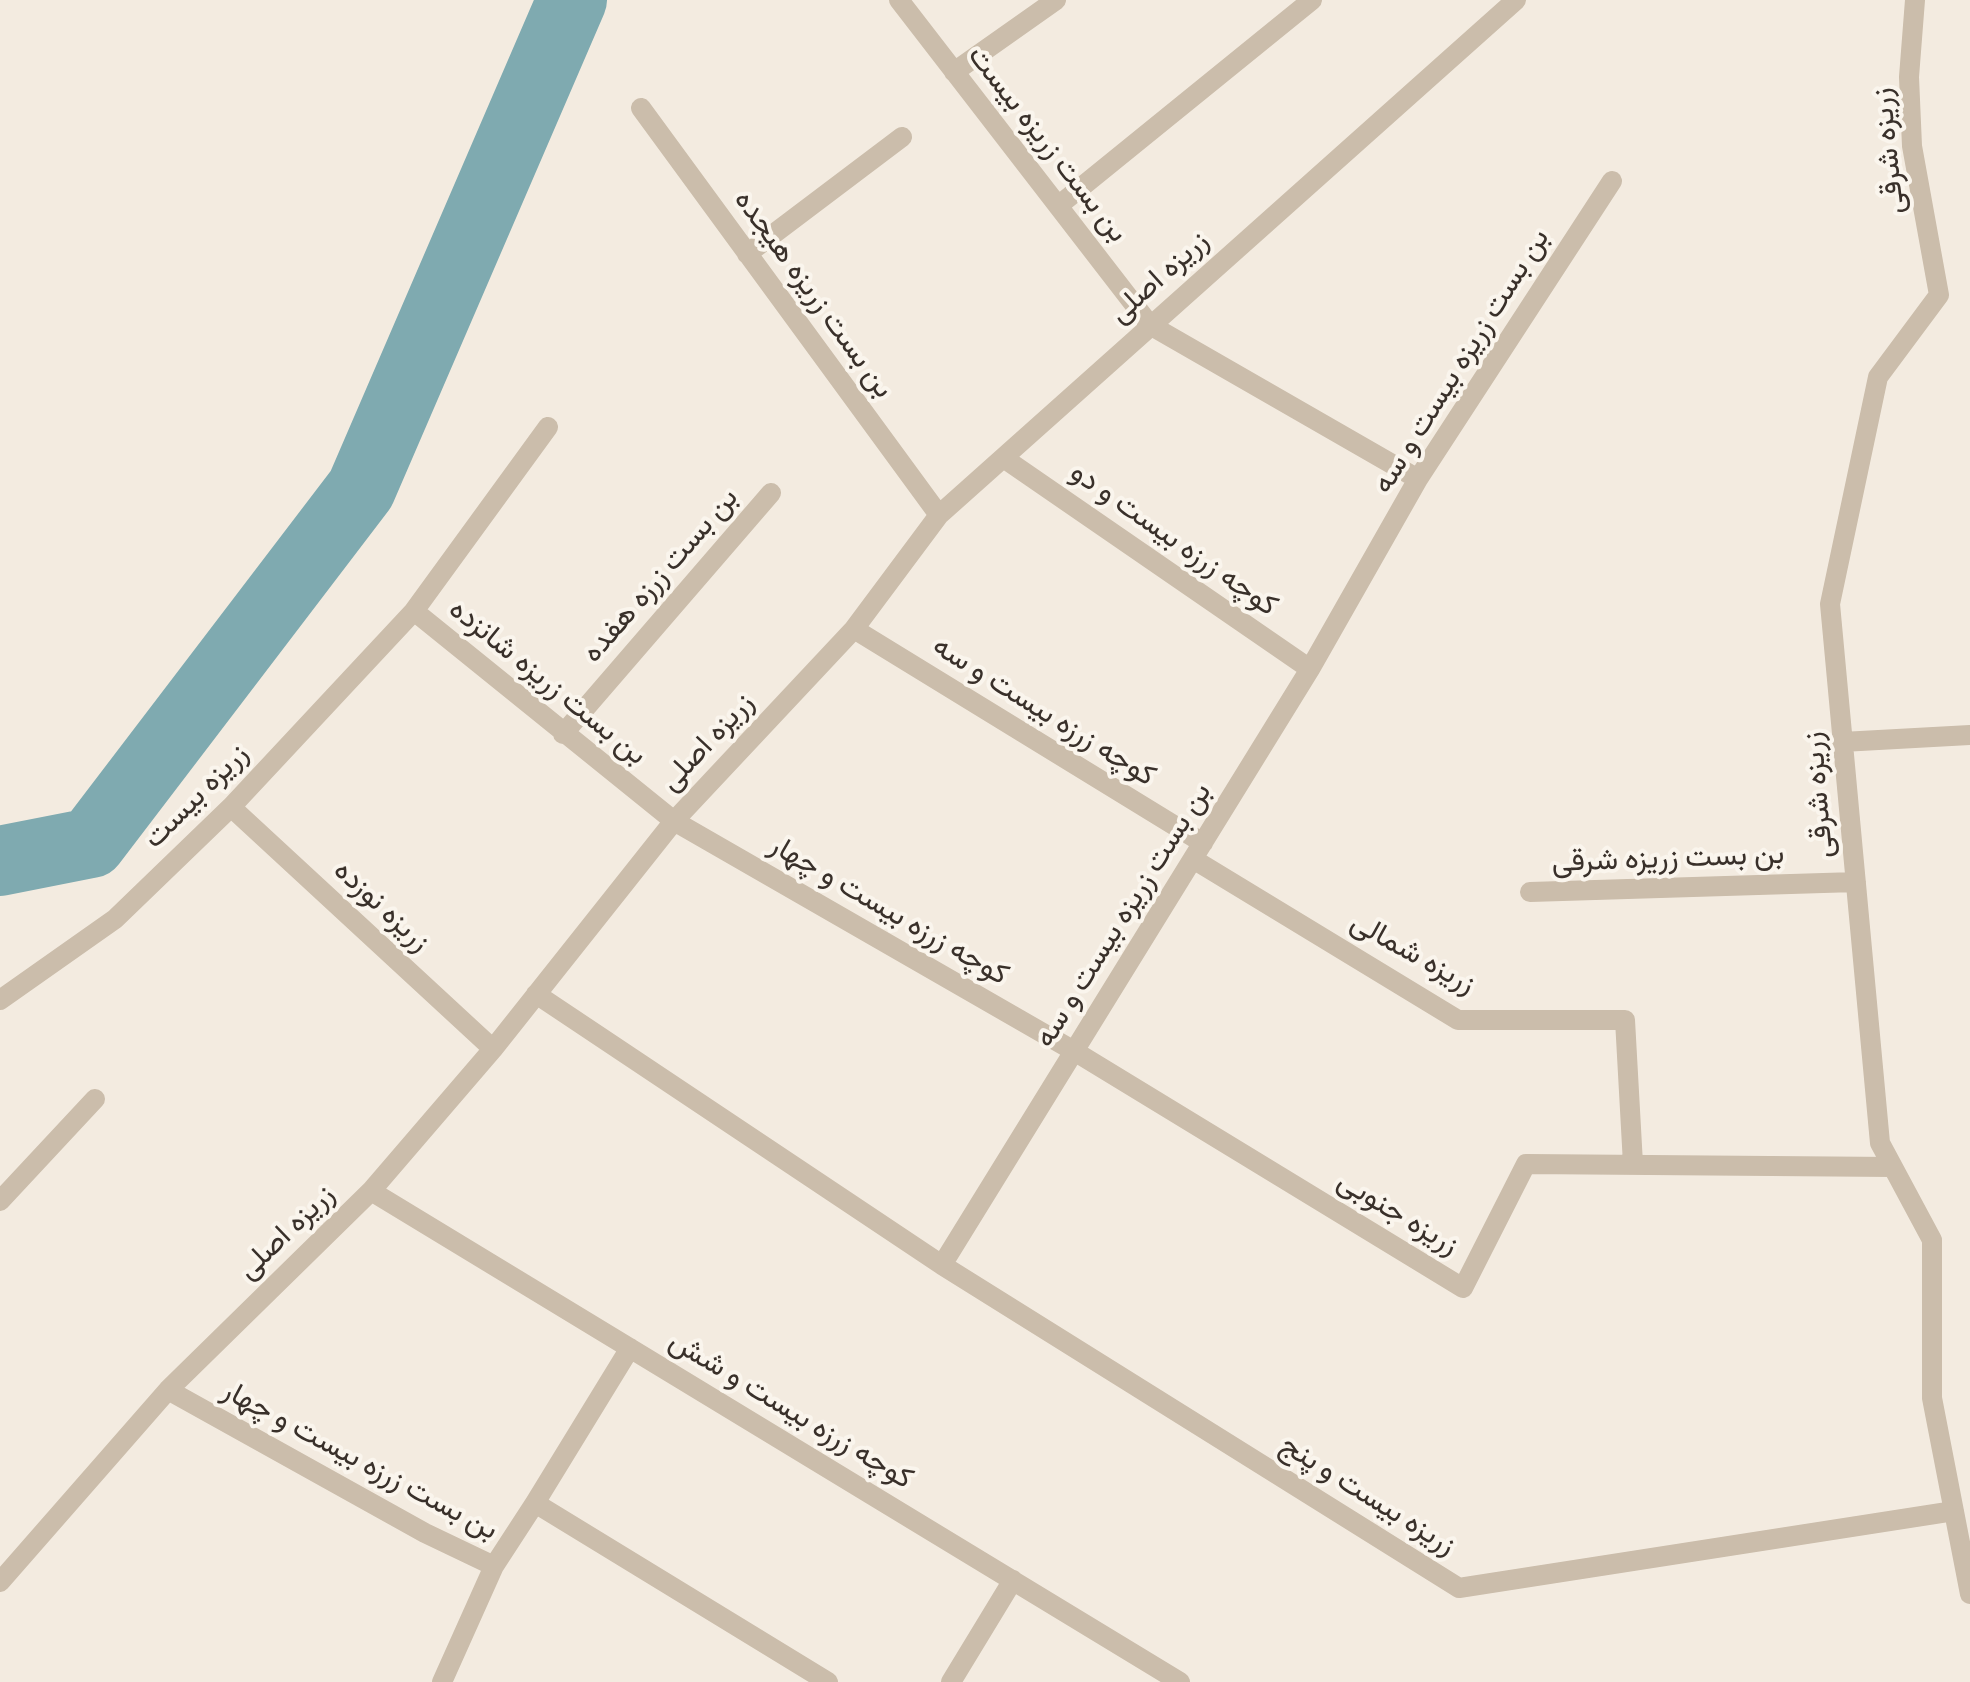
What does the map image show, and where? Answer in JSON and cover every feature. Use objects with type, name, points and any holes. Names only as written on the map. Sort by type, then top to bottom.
[{"type":"street","name":"بن بست زریزه بیست","points":[[899,0],[1150,325]]},
{"type":"street","points":[[954,72],[1056,0]]},
{"type":"street","points":[[1058,206],[1312,0]]},
{"type":"street","name":"زریزه اصلی","points":[[0,1582],[168,1390],[371,1191],[493,1049],[674,821],[854,629],[939,515],[1516,0]]},
{"type":"street","name":"زریزه شرقی","points":[[1915,0],[1909,77],[1912,146],[1939,295],[1878,377],[1830,604],[1880,1143],[1932,1240],[1932,1398],[1970,1594]]},
{"type":"street","name":"بن بست زریزه هیجده","points":[[641,108],[939,515]]},
{"type":"street","points":[[747,254],[902,137]]},
{"type":"street","name":"بن بست زریزه بیست و سه","points":[[942,1265],[1310,669],[1418,479],[1612,181]]},
{"type":"street","points":[[1150,325],[1418,479]]},
{"type":"street","name":"بن بست زریزه شانزده","points":[[548,427],[414,611],[674,821]]},
{"type":"street","name":"کوچه زرزه بیست و دو","points":[[1005,459],[1310,669]]},
{"type":"street","name":"بن بست زرزه هفده","points":[[563,734],[771,493]]},
{"type":"street","name":"زریزه بیست","points":[[0,1000],[115,919],[231,807],[414,611]]},
{"type":"street","name":"کوچه زرزه بیست و سه","points":[[854,629],[1198,851]]},
{"type":"street","points":[[1842,742],[1970,735]]},
{"type":"street","name":"زریزه نوزده","points":[[231,807],[493,1049]]},
{"type":"street","name":"کوچه زرزه بیست و چهار","points":[[674,821],[1074,1051]]},
{"type":"street","name":"زریزه شمالی","points":[[1198,851],[1458,1020],[1625,1020],[1633,1164]]},
{"type":"street","name":"بن بست زریزه شرقی","points":[[1530,892],[1856,882]]},
{"type":"street","points":[[536,994],[942,1265]]},
{"type":"street","name":"زریزه جنوبی","points":[[1074,1051],[1463,1288],[1526,1164],[1893,1167]]},
{"type":"street","points":[[0,1201],[95,1099]]},
{"type":"street","name":"کوچه زرزه بیست و شش","points":[[371,1191],[1180,1682]]},
{"type":"street","name":"زریزه بیست و پنج","points":[[942,1265],[1459,1588],[1954,1511]]},
{"type":"street","points":[[535,1503],[630,1348]]},
{"type":"street","name":"بن بست زرزه بیست و چهار","points":[[168,1390],[425,1533],[494,1566],[535,1503],[828,1682]]},
{"type":"street","points":[[442,1682],[494,1566]]},
{"type":"street","points":[[951,1682],[1013,1580]]},
{"type":"waterway","points":[[0,861],[91,843],[361,489],[572,0]]}]
